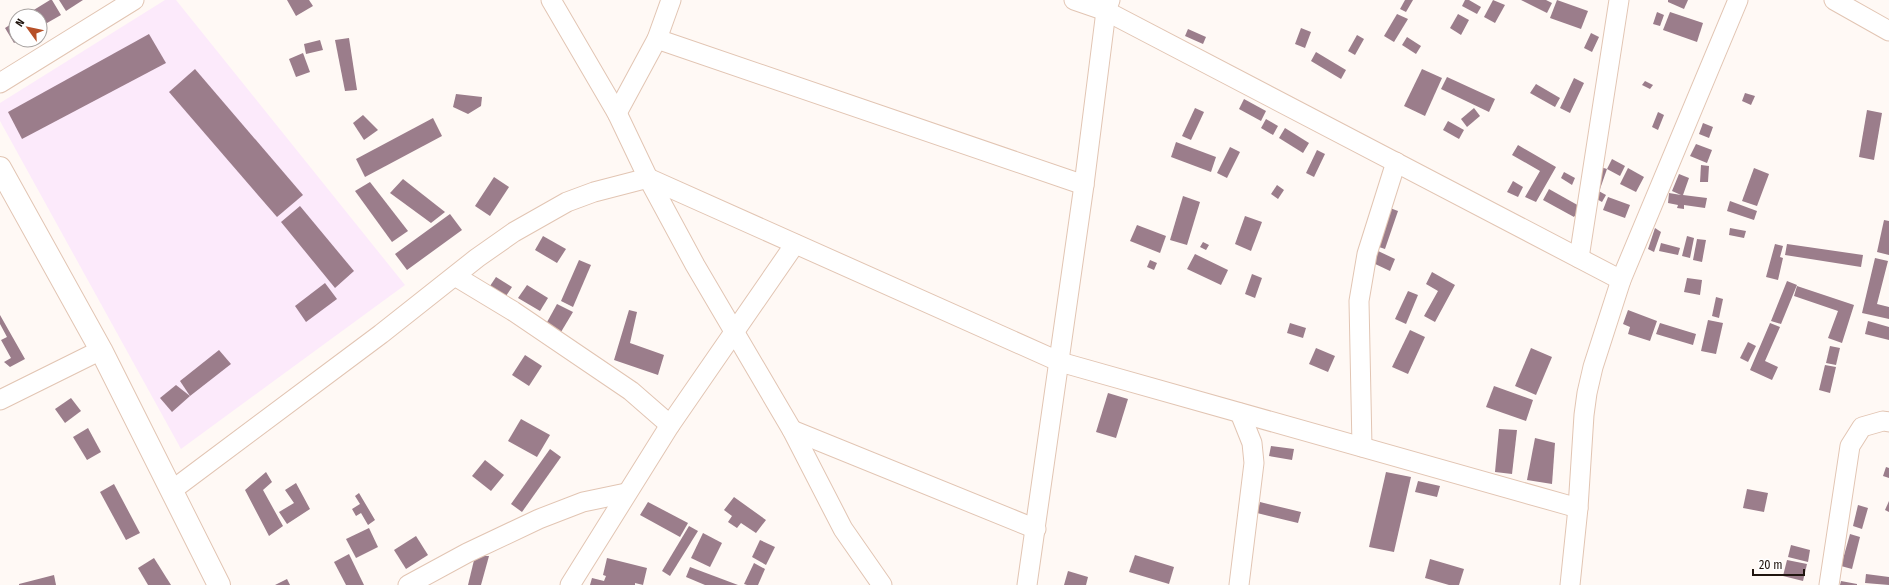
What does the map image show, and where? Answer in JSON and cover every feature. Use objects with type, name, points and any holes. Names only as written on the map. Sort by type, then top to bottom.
[{"type":"main road","points":[[0,168],[101,350],[218,585]]},
{"type":"street","points":[[0,83],[134,0]]},
{"type":"street","points":[[551,0],[617,113],[648,178],[695,265],[792,430],[843,529],[882,585]]},
{"type":"street","points":[[617,113],[657,39],[671,0]]},
{"type":"street","points":[[1074,0],[1108,6],[1396,162],[1621,280]]},
{"type":"street","points":[[1579,258],[1620,0]]},
{"type":"street","points":[[1570,585],[1587,393],[1593,367],[1621,280],[1738,0]]},
{"type":"street","points":[[1834,0],[1889,31]]},
{"type":"street","points":[[1027,585],[1060,362],[1108,6]]},
{"type":"street","points":[[657,39],[1084,185]]},
{"type":"street","points":[[1362,447],[1359,301],[1367,254],[1396,162]]},
{"type":"street","points":[[171,491],[347,359],[477,258],[514,232],[568,202],[594,192],[648,178],[1060,362],[1578,508]]},
{"type":"street","points":[[570,585],[626,493],[670,425],[734,330],[795,244]]},
{"type":"street","points":[[455,276],[513,311],[630,392],[670,425]]},
{"type":"street","points":[[0,400],[101,350]]},
{"type":"street","points":[[1239,585],[1254,463],[1252,443],[1240,413]]},
{"type":"street","points":[[1829,585],[1850,446],[1862,427],[1883,421],[1889,422]]},
{"type":"street","points":[[792,430],[1036,529]]},
{"type":"street","points":[[408,585],[467,553],[539,519],[584,502],[626,493]]},
{"type":"shaded area","points":[[165,0],[176,0],[405,285],[181,449],[0,121],[0,103]]},
{"type":"building","points":[[52,0],[61,15],[48,22],[48,8],[37,8]]},
{"type":"building","points":[[59,0],[83,0],[66,11]]},
{"type":"building","points":[[287,0],[309,0],[313,6],[296,16]]},
{"type":"building","points":[[1405,0],[1413,0],[1406,12],[1400,9]]},
{"type":"building","points":[[1465,0],[1469,0],[1481,7],[1477,14],[1462,6]]},
{"type":"building","points":[[1493,0],[1505,5],[1495,23],[1484,17]]},
{"type":"building","points":[[1521,0],[1546,0],[1552,3],[1547,13]]},
{"type":"building","points":[[1557,0],[1588,11],[1581,29],[1550,18]]},
{"type":"building","points":[[1668,0],[1688,0],[1684,9],[1668,2]]},
{"type":"building","points":[[1657,12],[1664,15],[1660,26],[1653,24]]},
{"type":"building","points":[[1670,12],[1703,23],[1697,42],[1663,30]]},
{"type":"building","points":[[1397,14],[1408,19],[1394,42],[1384,36]]},
{"type":"building","points":[[1458,14],[1469,20],[1461,35],[1450,28]]},
{"type":"building","points":[[8,26],[8,33],[5,28]]},
{"type":"building","points":[[1301,28],[1311,32],[1305,48],[1295,44]]},
{"type":"building","points":[[1188,29],[1206,37],[1203,44],[1185,36]]},
{"type":"building","points":[[1591,33],[1599,37],[1592,52],[1584,48]]},
{"type":"building","points":[[149,34],[166,63],[22,139],[8,112]]},
{"type":"building","points":[[1357,35],[1364,39],[1355,55],[1348,51]]},
{"type":"building","points":[[1407,37],[1421,46],[1416,54],[1402,45]]},
{"type":"building","points":[[349,38],[357,90],[345,91],[335,40]]},
{"type":"building","points":[[320,40],[323,50],[306,54],[304,44]]},
{"type":"building","points":[[1316,52],[1346,70],[1341,79],[1311,61]]},
{"type":"building","points":[[303,53],[310,72],[296,77],[289,59]]},
{"type":"building","points":[[195,69],[303,195],[277,217],[169,92]]},
{"type":"building","points":[[1422,69],[1442,78],[1425,116],[1404,106]]},
{"type":"building","points":[[1447,77],[1495,99],[1489,112],[1441,89]]},
{"type":"building","points":[[1574,78],[1584,83],[1570,113],[1560,108]]},
{"type":"building","points":[[1645,81],[1653,85],[1650,89],[1642,85]]},
{"type":"building","points":[[1536,84],[1560,98],[1555,107],[1530,93]]},
{"type":"building","points":[[1745,93],[1755,96],[1751,105],[1742,101]]},
{"type":"building","points":[[456,94],[482,97],[481,106],[468,114],[453,107]]},
{"type":"building","points":[[1244,99],[1266,111],[1261,121],[1239,109]]},
{"type":"building","points":[[1195,108],[1204,112],[1191,140],[1182,136]]},
{"type":"building","points":[[1474,108],[1480,116],[1467,127],[1461,119]]},
{"type":"building","points":[[1867,110],[1882,113],[1874,160],[1859,157]]},
{"type":"building","points":[[1658,112],[1664,115],[1658,130],[1652,127]]},
{"type":"building","points":[[363,115],[378,130],[364,140],[353,123]]},
{"type":"building","points":[[433,118],[442,136],[365,177],[356,159]]},
{"type":"building","points":[[1266,119],[1278,126],[1273,135],[1261,128]]},
{"type":"building","points":[[1448,121],[1464,130],[1459,139],[1443,130]]},
{"type":"building","points":[[1703,123],[1713,127],[1709,138],[1699,134]]},
{"type":"building","points":[[1285,128],[1309,143],[1303,153],[1279,138]]},
{"type":"building","points":[[1176,142],[1216,157],[1211,172],[1171,157]]},
{"type":"building","points":[[1696,144],[1712,150],[1707,163],[1690,156]]},
{"type":"building","points":[[1518,145],[1556,167],[1536,202],[1525,197],[1540,171],[1512,155]]},
{"type":"building","points":[[1230,147],[1240,152],[1227,178],[1217,173]]},
{"type":"building","points":[[1317,150],[1325,154],[1314,177],[1306,173]]},
{"type":"building","points":[[1612,159],[1625,166],[1620,176],[1607,169]]},
{"type":"building","points":[[1701,165],[1709,166],[1708,182],[1700,182]]},
{"type":"building","points":[[1597,166],[1607,169],[1600,189],[1590,185]]},
{"type":"building","points":[[1628,168],[1644,177],[1636,192],[1620,184]]},
{"type":"building","points":[[1754,168],[1769,174],[1757,206],[1742,201]]},
{"type":"building","points":[[1564,172],[1575,178],[1572,185],[1561,178]]},
{"type":"building","points":[[1679,174],[1689,178],[1683,195],[1707,198],[1705,208],[1684,205],[1684,209],[1677,208],[1678,205],[1668,203],[1669,193],[1681,195],[1672,191]]},
{"type":"building","points":[[494,177],[509,187],[490,216],[475,206]]},
{"type":"building","points":[[403,179],[445,212],[431,223],[390,193]]},
{"type":"building","points":[[1513,181],[1523,187],[1518,197],[1507,192]]},
{"type":"building","points":[[370,182],[408,231],[392,242],[355,191]]},
{"type":"building","points":[[1277,185],[1284,190],[1278,199],[1271,194]]},
{"type":"building","points":[[1549,189],[1581,207],[1574,217],[1543,200]]},
{"type":"building","points":[[1595,189],[1606,195],[1602,202],[1591,196]]},
{"type":"building","points":[[1183,196],[1200,202],[1187,245],[1170,240]]},
{"type":"building","points":[[1608,197],[1630,205],[1625,218],[1603,210]]},
{"type":"building","points":[[1730,201],[1757,211],[1754,220],[1727,211]]},
{"type":"building","points":[[300,206],[354,271],[335,288],[281,222]]},
{"type":"building","points":[[1390,208],[1398,211],[1385,249],[1376,246]]},
{"type":"building","points":[[450,214],[462,230],[407,270],[395,254]]},
{"type":"building","points":[[1245,216],[1262,222],[1251,251],[1235,244]]},
{"type":"building","points":[[1884,220],[1889,221],[1889,255],[1877,252]]},
{"type":"building","points":[[1137,225],[1166,236],[1160,253],[1130,241]]},
{"type":"building","points":[[1655,228],[1661,232],[1654,252],[1648,249]]},
{"type":"building","points":[[1730,228],[1746,231],[1744,238],[1729,235]]},
{"type":"building","points":[[543,236],[566,249],[557,263],[535,250]]},
{"type":"building","points":[[1687,236],[1694,238],[1690,258],[1682,256]]},
{"type":"building","points":[[1697,239],[1706,240],[1702,262],[1693,260]]},
{"type":"building","points":[[1203,242],[1209,245],[1206,250],[1200,247]]},
{"type":"building","points":[[1661,243],[1680,248],[1678,255],[1659,251]]},
{"type":"building","points":[[1775,244],[1783,246],[1780,257],[1783,258],[1778,280],[1766,277]]},
{"type":"building","points":[[1787,244],[1863,255],[1861,267],[1785,255]]},
{"type":"building","points":[[1376,250],[1395,259],[1390,271],[1371,262]]},
{"type":"building","points":[[1195,254],[1228,270],[1221,285],[1187,269]]},
{"type":"building","points":[[1875,258],[1888,261],[1877,304],[1889,307],[1889,319],[1862,313]]},
{"type":"building","points":[[579,260],[591,265],[573,307],[561,301]]},
{"type":"building","points":[[1150,260],[1157,263],[1154,270],[1147,267]]},
{"type":"building","points":[[1432,272],[1455,285],[1435,322],[1424,316],[1438,291],[1426,284]]},
{"type":"building","points":[[1252,274],[1262,278],[1255,298],[1245,294]]},
{"type":"building","points":[[496,277],[512,287],[504,299],[488,289]]},
{"type":"building","points":[[1687,278],[1702,280],[1700,295],[1684,292]]},
{"type":"building","points":[[1787,281],[1797,285],[1781,324],[1771,321]]},
{"type":"building","points":[[325,283],[337,299],[306,322],[295,306]]},
{"type":"building","points":[[527,285],[548,298],[540,311],[518,298]]},
{"type":"building","points":[[1797,286],[1854,305],[1842,343],[1828,338],[1838,311],[1794,296]]},
{"type":"building","points":[[1408,291],[1418,295],[1406,324],[1395,319]]},
{"type":"building","points":[[1716,297],[1723,299],[1719,318],[1712,316]]},
{"type":"building","points":[[557,304],[573,312],[561,332],[546,324]]},
{"type":"building","points":[[629,310],[637,312],[630,343],[664,355],[658,375],[614,360]]},
{"type":"building","points":[[1628,310],[1657,321],[1650,341],[1628,334],[1630,327],[1623,324]]},
{"type":"building","points":[[0,315],[25,359],[10,367],[4,362],[11,358],[1,340],[7,337],[0,324]]},
{"type":"building","points":[[1708,320],[1723,323],[1716,354],[1701,351]]},
{"type":"building","points":[[1868,321],[1889,327],[1889,340],[1865,334]]},
{"type":"building","points":[[1290,323],[1306,328],[1303,338],[1287,333]]},
{"type":"building","points":[[1660,323],[1696,334],[1693,345],[1656,334]]},
{"type":"building","points":[[1770,323],[1780,327],[1765,361],[1778,367],[1772,380],[1750,370]]},
{"type":"building","points":[[1410,330],[1425,337],[1408,374],[1392,367]]},
{"type":"building","points":[[1748,342],[1756,346],[1748,362],[1740,358]]},
{"type":"building","points":[[1830,346],[1840,348],[1836,365],[1826,363]]},
{"type":"building","points":[[1316,348],[1335,356],[1328,372],[1309,364]]},
{"type":"building","points":[[1531,348],[1552,357],[1536,395],[1515,386]]},
{"type":"building","points":[[219,350],[231,364],[190,396],[180,381]]},
{"type":"building","points":[[525,355],[542,366],[529,386],[512,375]]},
{"type":"building","points":[[1825,365],[1836,367],[1830,393],[1819,390]]},
{"type":"building","points":[[176,385],[190,396],[172,412],[160,398]]},
{"type":"building","points":[[1494,386],[1533,400],[1526,421],[1486,407]]},
{"type":"building","points":[[1108,393],[1128,399],[1116,438],[1096,432]]},
{"type":"building","points":[[71,398],[81,411],[65,423],[55,409]]},
{"type":"building","points":[[521,419],[550,435],[537,457],[508,441]]},
{"type":"building","points":[[88,428],[101,452],[87,460],[73,437]]},
{"type":"building","points":[[1499,429],[1517,430],[1512,474],[1495,472]]},
{"type":"building","points":[[1535,438],[1555,443],[1552,484],[1527,480]]},
{"type":"building","points":[[1271,446],[1294,449],[1292,460],[1269,456]]},
{"type":"building","points":[[550,449],[561,457],[522,512],[511,504]]},
{"type":"building","points":[[485,460],[504,475],[491,491],[472,476]]},
{"type":"building","points":[[1886,467],[1889,468],[1889,478],[1883,476]]},
{"type":"building","points":[[266,472],[272,482],[263,490],[283,526],[269,536],[245,490]]},
{"type":"building","points":[[1386,472],[1411,477],[1394,552],[1369,547]]},
{"type":"building","points":[[1418,481],[1440,486],[1437,497],[1415,492]]},
{"type":"building","points":[[296,483],[310,509],[287,524],[279,512],[294,503],[285,490]]},
{"type":"building","points":[[114,484],[140,533],[126,540],[100,492]]},
{"type":"building","points":[[1747,489],[1768,493],[1764,512],[1743,508]]},
{"type":"building","points":[[359,493],[375,520],[368,525],[361,513],[356,516],[352,509],[360,504],[355,496]]},
{"type":"building","points":[[734,497],[766,520],[756,533],[741,523],[737,528],[728,522],[732,516],[724,510]]},
{"type":"building","points":[[1889,501],[1889,512],[1885,510]]},
{"type":"building","points":[[648,502],[688,523],[680,537],[640,515]]},
{"type":"building","points":[[1260,502],[1301,512],[1298,523],[1257,513]]},
{"type":"building","points":[[1858,505],[1868,508],[1862,529],[1853,526]]},
{"type":"building","points":[[689,526],[698,531],[670,576],[662,571]]},
{"type":"building","points":[[369,528],[378,547],[356,558],[346,539]]},
{"type":"building","points":[[703,533],[722,543],[710,567],[691,558]]},
{"type":"building","points":[[1850,534],[1860,537],[1852,569],[1841,566]]},
{"type":"building","points":[[416,536],[428,555],[406,569],[394,550]]},
{"type":"building","points":[[760,540],[775,547],[766,565],[752,557]]},
{"type":"building","points":[[1791,545],[1810,550],[1808,562],[1788,557]]},
{"type":"building","points":[[349,554],[364,585],[346,585],[334,562]]},
{"type":"building","points":[[1135,555],[1174,567],[1169,584],[1129,572]]},
{"type":"building","points":[[475,556],[489,556],[481,585],[468,585]]},
{"type":"building","points":[[154,558],[171,585],[148,585],[138,568]]},
{"type":"building","points":[[607,558],[647,568],[643,585],[635,583],[635,585],[590,585],[592,578],[604,581],[606,576],[603,575]]},
{"type":"building","points":[[1430,559],[1464,569],[1459,585],[1449,585],[1425,578]]},
{"type":"building","points":[[1787,560],[1807,564],[1803,581],[1783,576]]},
{"type":"building","points":[[754,563],[765,569],[758,585],[744,584]]},
{"type":"building","points":[[690,567],[738,585],[705,585],[686,577]]},
{"type":"building","points":[[1068,571],[1088,577],[1086,585],[1064,585]]},
{"type":"building","points":[[1866,574],[1889,577],[1889,585],[1865,583]]},
{"type":"building","points":[[54,575],[56,585],[19,585],[19,584]]},
{"type":"building","points":[[287,579],[290,585],[275,585]]},
{"type":"building","points":[[1841,581],[1857,584],[1857,585],[1840,585]]}]
